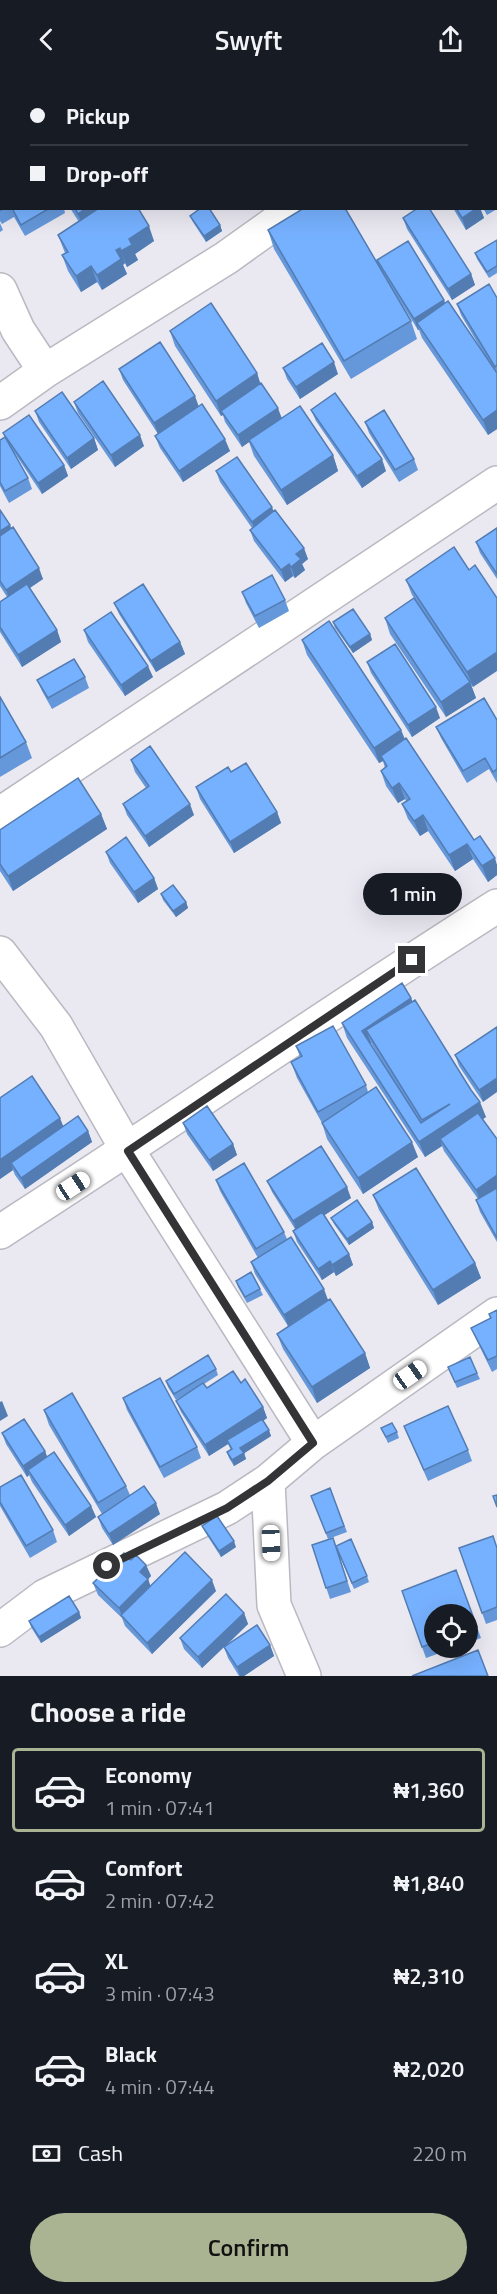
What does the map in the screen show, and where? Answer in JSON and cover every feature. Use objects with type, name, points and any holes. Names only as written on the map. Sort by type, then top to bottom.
[{"type":"street","points":[[0,404],[45,371],[226,258],[293,210]]},
{"type":"street","points":[[0,290],[18,330],[45,371]]},
{"type":"street","points":[[0,814],[497,483]]},
{"type":"street","points":[[0,1232],[128,1151],[497,906]]},
{"type":"street","points":[[0,953],[56,1026],[128,1151],[313,1443]]},
{"type":"street","points":[[0,1630],[45,1596],[227,1508],[268,1481],[313,1443],[497,1314]]},
{"type":"street","points":[[268,1481],[274,1605],[304,1676]]},
{"type":"building","points":[[13,210],[47,210],[21,225]]},
{"type":"building","points":[[96,210],[139,210],[149,226],[129,239],[132,245],[121,251],[120,248],[116,250],[121,259],[97,275],[91,266],[76,276],[62,255],[68,252],[58,235]]},
{"type":"building","points":[[198,210],[210,210],[220,225],[204,236],[190,216]]},
{"type":"building","points":[[301,210],[346,210],[411,321],[344,361],[268,230]]},
{"type":"building","points":[[415,210],[430,210],[471,274],[448,289],[403,218]]},
{"type":"building","points":[[457,210],[474,210],[462,218]]},
{"type":"building","points":[[497,240],[497,266],[487,272],[475,253]]},
{"type":"building","points":[[408,241],[444,300],[414,319],[377,260]]},
{"type":"building","points":[[489,284],[497,298],[497,365],[495,367],[457,304]]},
{"type":"building","points":[[448,301],[497,373],[497,410],[483,420],[417,323]]},
{"type":"building","points":[[211,303],[257,373],[216,401],[170,331]]},
{"type":"building","points":[[160,342],[195,396],[154,423],[119,369]]},
{"type":"building","points":[[322,343],[334,362],[296,387],[283,368]]},
{"type":"building","points":[[103,381],[140,435],[111,455],[74,402]]},
{"type":"building","points":[[261,383],[278,408],[238,435],[221,411]]},
{"type":"building","points":[[62,392],[94,438],[67,458],[35,411]]},
{"type":"building","points":[[335,393],[382,459],[357,476],[311,410]]},
{"type":"building","points":[[202,404],[225,439],[179,471],[155,436]]},
{"type":"building","points":[[300,406],[333,455],[281,490],[249,440]]},
{"type":"building","points":[[384,410],[414,459],[395,470],[365,422]]},
{"type":"building","points":[[29,415],[64,465],[38,483],[3,433]]},
{"type":"building","points":[[5,437],[28,478],[5,491],[0,482],[0,440]]},
{"type":"building","points":[[237,457],[272,507],[252,522],[216,471]]},
{"type":"building","points":[[0,510],[10,525],[0,531]]},
{"type":"building","points":[[275,510],[304,548],[296,554],[301,559],[291,567],[289,564],[281,570],[250,530]]},
{"type":"building","points":[[13,527],[39,568],[6,590],[0,581],[0,536]]},
{"type":"building","points":[[497,528],[497,574],[476,542]]},
{"type":"building","points":[[454,547],[469,570],[475,565],[497,598],[497,652],[467,672],[406,580]]},
{"type":"building","points":[[272,575],[285,600],[255,616],[242,592]]},
{"type":"building","points":[[27,584],[57,630],[18,655],[0,627],[0,602]]},
{"type":"building","points":[[143,584],[180,642],[151,661],[114,603]]},
{"type":"building","points":[[414,598],[470,682],[441,702],[385,618]]},
{"type":"building","points":[[353,609],[370,634],[350,647],[333,622]]},
{"type":"building","points":[[111,612],[148,666],[121,685],[84,630]]},
{"type":"building","points":[[329,621],[401,730],[374,748],[302,640]]},
{"type":"building","points":[[395,644],[436,707],[408,725],[367,662]]},
{"type":"building","points":[[74,659],[85,677],[48,698],[37,680]]},
{"type":"building","points":[[0,697],[26,742],[0,758]]},
{"type":"building","points":[[484,698],[497,720],[497,769],[493,772],[485,758],[463,771],[436,727]]},
{"type":"building","points":[[406,738],[474,840],[480,836],[495,858],[482,866],[467,844],[449,855],[423,815],[414,821],[402,804],[410,799],[399,783],[392,788],[381,771],[387,766],[381,756]]},
{"type":"building","points":[[150,746],[190,804],[145,836],[123,804],[149,786],[131,760]]},
{"type":"building","points":[[246,763],[277,812],[230,842],[196,787],[228,767],[231,772]]},
{"type":"building","points":[[78,778],[101,814],[8,876],[0,864],[0,830]]},
{"type":"building","points":[[126,837],[154,878],[134,892],[106,852]]},
{"type":"building","points":[[173,885],[186,902],[173,911],[161,894]]},
{"type":"building","points":[[402,983],[411,998],[362,1031],[421,1123],[450,1104],[422,1120],[366,1030],[415,1000],[480,1102],[419,1142],[342,1023]]},
{"type":"building","points":[[333,1026],[366,1085],[318,1112],[291,1062],[302,1056],[296,1046]]},
{"type":"building","points":[[497,1027],[497,1078],[479,1090],[455,1055]]},
{"type":"building","points":[[32,1076],[60,1118],[0,1160],[0,1098]]},
{"type":"building","points":[[376,1087],[412,1142],[358,1178],[322,1123]]},
{"type":"building","points":[[207,1106],[233,1144],[209,1160],[183,1123]]},
{"type":"building","points":[[478,1113],[497,1139],[497,1175],[476,1190],[440,1139]]},
{"type":"building","points":[[78,1116],[88,1131],[21,1178],[11,1163]]},
{"type":"building","points":[[321,1146],[347,1187],[293,1221],[267,1181]]},
{"type":"building","points":[[244,1163],[284,1232],[256,1249],[216,1180]]},
{"type":"building","points":[[416,1168],[475,1263],[433,1290],[373,1195]]},
{"type":"building","points":[[497,1188],[497,1238],[476,1200]]},
{"type":"building","points":[[357,1200],[372,1222],[347,1239],[331,1218]]},
{"type":"building","points":[[322,1212],[349,1254],[332,1265],[330,1261],[318,1269],[293,1231]]},
{"type":"building","points":[[291,1237],[324,1289],[284,1315],[251,1262]]},
{"type":"building","points":[[251,1272],[260,1289],[245,1297],[236,1281]]},
{"type":"building","points":[[330,1299],[365,1353],[312,1387],[277,1334]]},
{"type":"building","points":[[497,1310],[497,1356],[488,1360],[471,1328],[491,1318],[489,1314]]},
{"type":"building","points":[[208,1355],[216,1369],[174,1394],[166,1381]]},
{"type":"building","points":[[470,1357],[477,1373],[455,1382],[448,1367]]},
{"type":"building","points":[[233,1371],[241,1383],[245,1379],[263,1407],[205,1445],[176,1401],[203,1383],[207,1388]]},
{"type":"building","points":[[160,1378],[197,1447],[160,1467],[123,1398]]},
{"type":"building","points":[[72,1393],[126,1486],[98,1503],[44,1410]]},
{"type":"building","points":[[448,1406],[468,1450],[424,1470],[404,1426]]},
{"type":"building","points":[[24,1419],[45,1451],[23,1466],[2,1433]]},
{"type":"building","points":[[262,1419],[269,1430],[240,1448],[244,1453],[232,1460],[227,1452],[232,1449],[227,1440]]},
{"type":"building","points":[[392,1423],[397,1432],[386,1437],[381,1428]]},
{"type":"building","points":[[54,1452],[91,1506],[65,1525],[28,1470]]},
{"type":"building","points":[[21,1475],[53,1530],[26,1546],[0,1502],[0,1487]]},
{"type":"building","points":[[144,1486],[156,1503],[109,1534],[98,1517]]},
{"type":"building","points":[[330,1488],[344,1526],[326,1533],[311,1496]]},
{"type":"building","points":[[497,1495],[497,1507],[493,1496]]},
{"type":"building","points":[[217,1516],[234,1541],[219,1551],[202,1526]]},
{"type":"building","points":[[493,1536],[497,1548],[497,1607],[482,1613],[459,1548]]},
{"type":"building","points":[[333,1538],[347,1581],[326,1588],[312,1545]]},
{"type":"building","points":[[351,1539],[367,1576],[352,1583],[336,1546]]},
{"type":"building","points":[[185,1552],[212,1580],[147,1643],[121,1615]]},
{"type":"building","points":[[124,1553],[131,1560],[136,1555],[146,1565],[140,1572],[148,1579],[119,1608],[93,1583]]},
{"type":"building","points":[[456,1570],[469,1604],[424,1604],[424,1646],[422,1647],[402,1591]]},
{"type":"building","points":[[226,1594],[244,1613],[198,1657],[180,1638]]},
{"type":"building","points":[[69,1596],[79,1612],[39,1637],[29,1621]]},
{"type":"building","points":[[257,1625],[270,1645],[237,1667],[224,1647]]},
{"type":"building","points":[[478,1650],[488,1676],[412,1676],[458,1658],[478,1658]]},
{"type":"route","points":[[107,1566],[227,1508],[268,1481],[313,1443],[128,1151],[412,960]]}]
